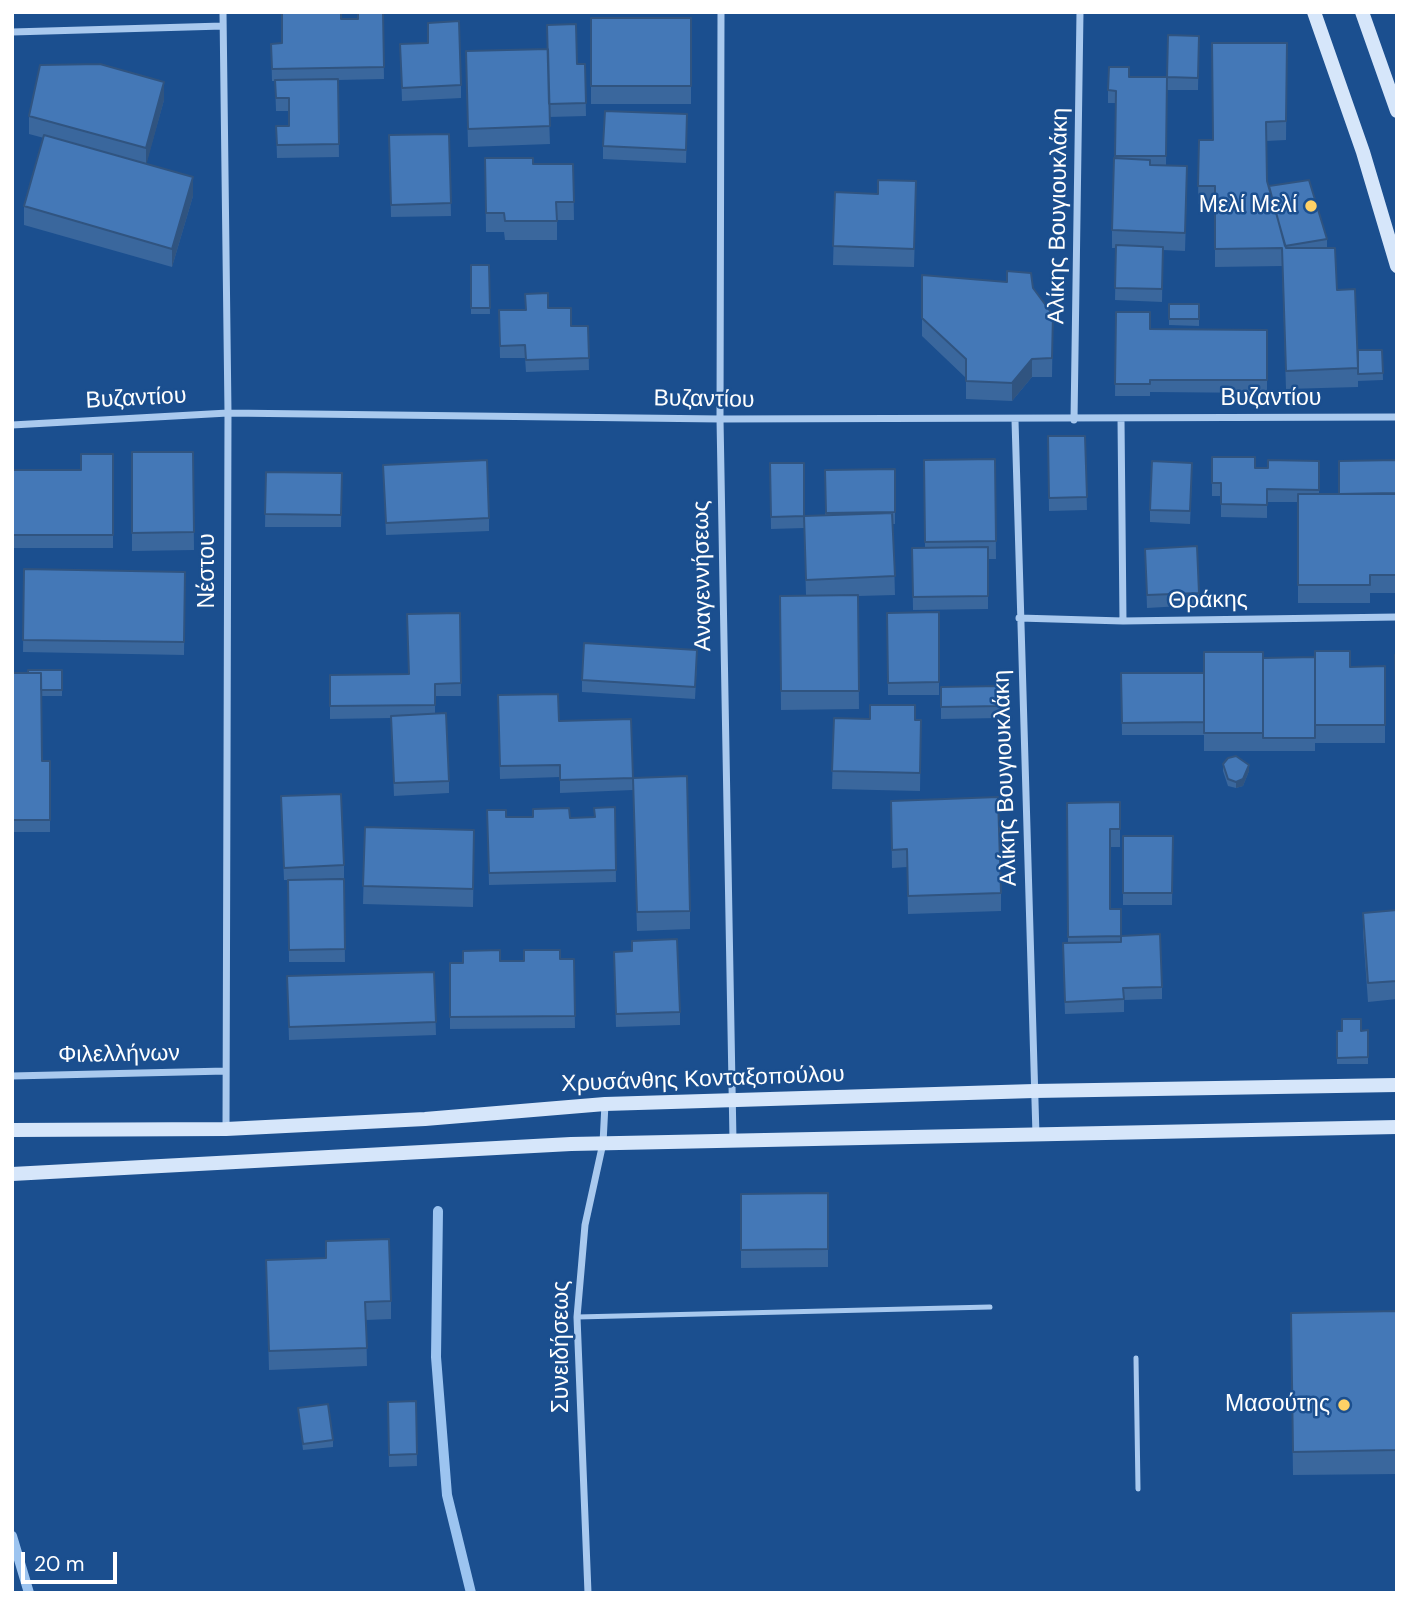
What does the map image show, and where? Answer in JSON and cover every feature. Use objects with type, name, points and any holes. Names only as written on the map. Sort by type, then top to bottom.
[{"type":"main road","points":[[1314,12],[1363,152],[1397,266]]},
{"type":"main road","points":[[1362,12],[1397,111]]},
{"type":"main road","name":"Χρυσάνθης Κονταξοπούλου","points":[[12,1130],[226,1129],[425,1119],[605,1104],[1034,1091],[1397,1085]]},
{"type":"main road","points":[[12,1174],[603,1143],[1397,1127]]},
{"type":"street","name":"Νέστου","points":[[223,12],[228,413],[226,1129]]},
{"type":"street","name":"Αναγεννήσεως","points":[[721,12],[720,419],[733,1140]]},
{"type":"street","name":"Αλίκης Βουγιουκλάκη","points":[[1074,420],[1080,12]]},
{"type":"street","points":[[12,32],[223,26]]},
{"type":"street","name":"Βυζαντίου","points":[[12,425],[228,413],[720,419],[1397,417]]},
{"type":"street","points":[[1121,419],[1123,621]]},
{"type":"street","name":"Αλίκης Βουγιουκλάκη","points":[[1015,420],[1036,1135]]},
{"type":"street","name":"Θράκης","points":[[1019,618],[1123,621],[1397,617]]},
{"type":"street","name":"Φιλελλήνων","points":[[12,1076],[226,1071]]},
{"type":"street","name":"Συνειδήσεως","points":[[587,1593],[577,1317],[585,1225],[603,1143],[605,1104]]},
{"type":"lane","points":[[577,1317],[990,1307]]},
{"type":"lane","points":[[1136,1358],[1138,1489]]},
{"type":"building","points":[[282,12],[341,12],[341,19],[358,19],[358,12],[383,12],[384,67],[272,69],[271,44],[282,43]]},
{"type":"building","points":[[591,18],[691,18],[691,86],[591,86]]},
{"type":"building","points":[[459,21],[461,85],[402,88],[400,44],[428,43],[428,23]]},
{"type":"building","points":[[576,24],[577,64],[585,64],[586,103],[549,104],[547,25]]},
{"type":"building","points":[[1168,35],[1199,36],[1198,78],[1167,77]]},
{"type":"building","points":[[1212,43],[1287,43],[1286,121],[1266,122],[1267,181],[1286,248],[1335,248],[1337,290],[1355,289],[1358,368],[1286,371],[1282,248],[1215,249],[1215,186],[1198,186],[1199,140],[1213,140]]},
{"type":"building","points":[[548,49],[550,126],[468,129],[466,51]]},
{"type":"building","points":[[100,64],[164,82],[146,148],[29,116],[40,65]]},
{"type":"building","points":[[1109,67],[1129,67],[1129,77],[1167,77],[1166,156],[1115,156],[1116,91],[1108,90]]},
{"type":"building","points":[[338,79],[339,144],[277,145],[276,126],[289,126],[289,98],[276,98],[275,80]]},
{"type":"building","points":[[605,111],[687,114],[686,150],[603,146]]},
{"type":"building","points":[[449,134],[451,203],[391,205],[389,135]]},
{"type":"building","points":[[44,135],[193,177],[172,249],[24,206]]},
{"type":"building","points":[[485,158],[533,158],[533,164],[573,164],[574,202],[556,202],[557,221],[505,221],[504,213],[486,213]]},
{"type":"building","points":[[1114,158],[1150,160],[1150,165],[1187,166],[1185,233],[1112,230]]},
{"type":"building","points":[[878,180],[916,181],[914,249],[833,246],[835,192],[878,194]]},
{"type":"building","points":[[1309,180],[1327,239],[1285,246],[1269,186]]},
{"type":"building","points":[[1116,245],[1163,247],[1162,289],[1115,288]]},
{"type":"building","points":[[471,265],[489,265],[490,308],[471,308]]},
{"type":"building","points":[[1007,271],[1031,273],[1033,288],[1053,315],[1052,358],[1032,359],[1012,383],[966,381],[966,359],[922,318],[922,275],[1007,282]]},
{"type":"building","points":[[548,293],[548,308],[571,308],[571,326],[588,326],[589,358],[526,360],[525,345],[500,346],[499,310],[526,310],[525,294]]},
{"type":"building","points":[[1169,304],[1199,304],[1199,319],[1169,319]]},
{"type":"building","points":[[1116,312],[1150,312],[1150,329],[1267,330],[1267,380],[1150,380],[1150,384],[1115,384]]},
{"type":"building","points":[[1358,350],[1382,350],[1383,373],[1358,374]]},
{"type":"building","points":[[1048,436],[1085,436],[1087,497],[1049,498]]},
{"type":"building","points":[[132,452],[193,452],[194,532],[132,533]]},
{"type":"building","points":[[81,454],[113,454],[113,535],[12,535],[12,470],[81,470]]},
{"type":"building","points":[[1212,457],[1255,457],[1255,468],[1268,468],[1268,460],[1319,461],[1319,490],[1267,489],[1267,505],[1221,504],[1221,483],[1212,483]]},
{"type":"building","points":[[995,459],[996,541],[925,542],[924,460]]},
{"type":"building","points":[[487,460],[489,518],[386,523],[383,465]]},
{"type":"building","points":[[1397,460],[1397,493],[1339,494],[1339,461]]},
{"type":"building","points":[[1152,461],[1192,463],[1190,511],[1150,510]]},
{"type":"building","points":[[770,463],[804,463],[804,516],[771,517]]},
{"type":"building","points":[[895,469],[895,512],[826,513],[825,470]]},
{"type":"building","points":[[266,472],[342,473],[341,515],[265,514]]},
{"type":"building","points":[[1298,494],[1397,494],[1397,575],[1370,575],[1370,585],[1298,585]]},
{"type":"building","points":[[892,513],[895,576],[806,580],[804,516]]},
{"type":"building","points":[[1197,546],[1199,593],[1147,595],[1145,549]]},
{"type":"building","points":[[988,547],[988,596],[913,597],[912,548]]},
{"type":"building","points":[[24,569],[185,572],[184,642],[23,640]]},
{"type":"building","points":[[858,595],[859,691],[781,691],[780,596]]},
{"type":"building","points":[[939,612],[939,682],[888,683],[887,613]]},
{"type":"building","points":[[460,613],[461,683],[435,684],[435,705],[330,706],[330,675],[409,674],[407,614]]},
{"type":"building","points":[[584,643],[697,650],[695,687],[582,680]]},
{"type":"building","points":[[1315,651],[1350,651],[1350,667],[1385,666],[1385,725],[1315,725]]},
{"type":"building","points":[[1204,652],[1263,652],[1263,733],[1204,733]]},
{"type":"building","points":[[1397,654],[1397,728],[1395,655]]},
{"type":"building","points":[[1315,657],[1315,738],[1263,738],[1263,658]]},
{"type":"building","points":[[28,670],[62,670],[62,690],[41,690],[41,673],[28,673]]},
{"type":"building","points":[[12,673],[41,673],[42,761],[50,761],[50,820],[12,820]]},
{"type":"building","points":[[1121,673],[1204,673],[1204,722],[1122,723]]},
{"type":"building","points":[[1000,686],[1000,706],[941,707],[941,687]]},
{"type":"building","points":[[558,694],[559,721],[631,719],[633,778],[560,780],[560,765],[500,766],[498,695]]},
{"type":"building","points":[[870,705],[915,705],[915,720],[921,720],[920,773],[832,771],[834,718],[870,719]]},
{"type":"building","points":[[446,713],[449,781],[394,783],[391,716]]},
{"type":"building","points":[[1236,756],[1249,765],[1243,779],[1236,782],[1228,779],[1223,764],[1228,758]]},
{"type":"building","points":[[687,776],[690,911],[637,912],[633,778]]},
{"type":"building","points":[[341,794],[344,865],[284,868],[281,796]]},
{"type":"building","points":[[998,797],[1001,893],[908,896],[907,849],[892,850],[891,801]]},
{"type":"building","points":[[1120,802],[1120,829],[1110,829],[1110,909],[1121,909],[1121,936],[1068,937],[1067,803]]},
{"type":"building","points":[[615,807],[616,870],[489,873],[487,810],[506,810],[506,817],[533,817],[533,809],[569,808],[570,818],[595,817],[594,808]]},
{"type":"building","points":[[365,827],[474,830],[473,889],[363,886]]},
{"type":"building","points":[[1123,836],[1173,836],[1172,893],[1123,893]]},
{"type":"building","points":[[344,879],[345,949],[289,950],[288,880]]},
{"type":"building","points":[[1397,910],[1397,981],[1368,983],[1363,913]]},
{"type":"building","points":[[1160,934],[1162,987],[1123,988],[1124,999],[1065,1002],[1063,943],[1121,942],[1121,936]]},
{"type":"building","points":[[677,939],[680,1012],[616,1014],[614,952],[632,951],[632,941]]},
{"type":"building","points":[[500,950],[500,961],[524,961],[524,950],[560,950],[560,959],[574,959],[575,1016],[450,1017],[450,963],[463,963],[463,951]]},
{"type":"building","points":[[434,972],[436,1022],[289,1027],[287,976]]},
{"type":"building","points":[[1342,1019],[1361,1019],[1361,1031],[1368,1030],[1368,1057],[1337,1058],[1337,1031],[1342,1031]]},
{"type":"building","points":[[828,1193],[828,1249],[741,1250],[741,1194]]},
{"type":"building","points":[[389,1239],[391,1301],[365,1302],[367,1348],[269,1351],[266,1260],[326,1258],[326,1241]]},
{"type":"building","name":"Μασούτης","points":[[1397,1311],[1397,1450],[1293,1452],[1291,1313]]},
{"type":"building","points":[[416,1401],[417,1454],[389,1455],[388,1402]]},
{"type":"building","points":[[328,1404],[333,1440],[303,1444],[298,1408]]},
{"type":"waterway","points":[[438,1211],[436,1357],[447,1495],[471,1593]]},
{"type":"waterway","points":[[12,1536],[29,1593]]},
{"type":"place","name":"Μελί Μελί","points":[[1311,206]]},
{"type":"place","name":"Μασούτης","points":[[1344,1405]]}]
